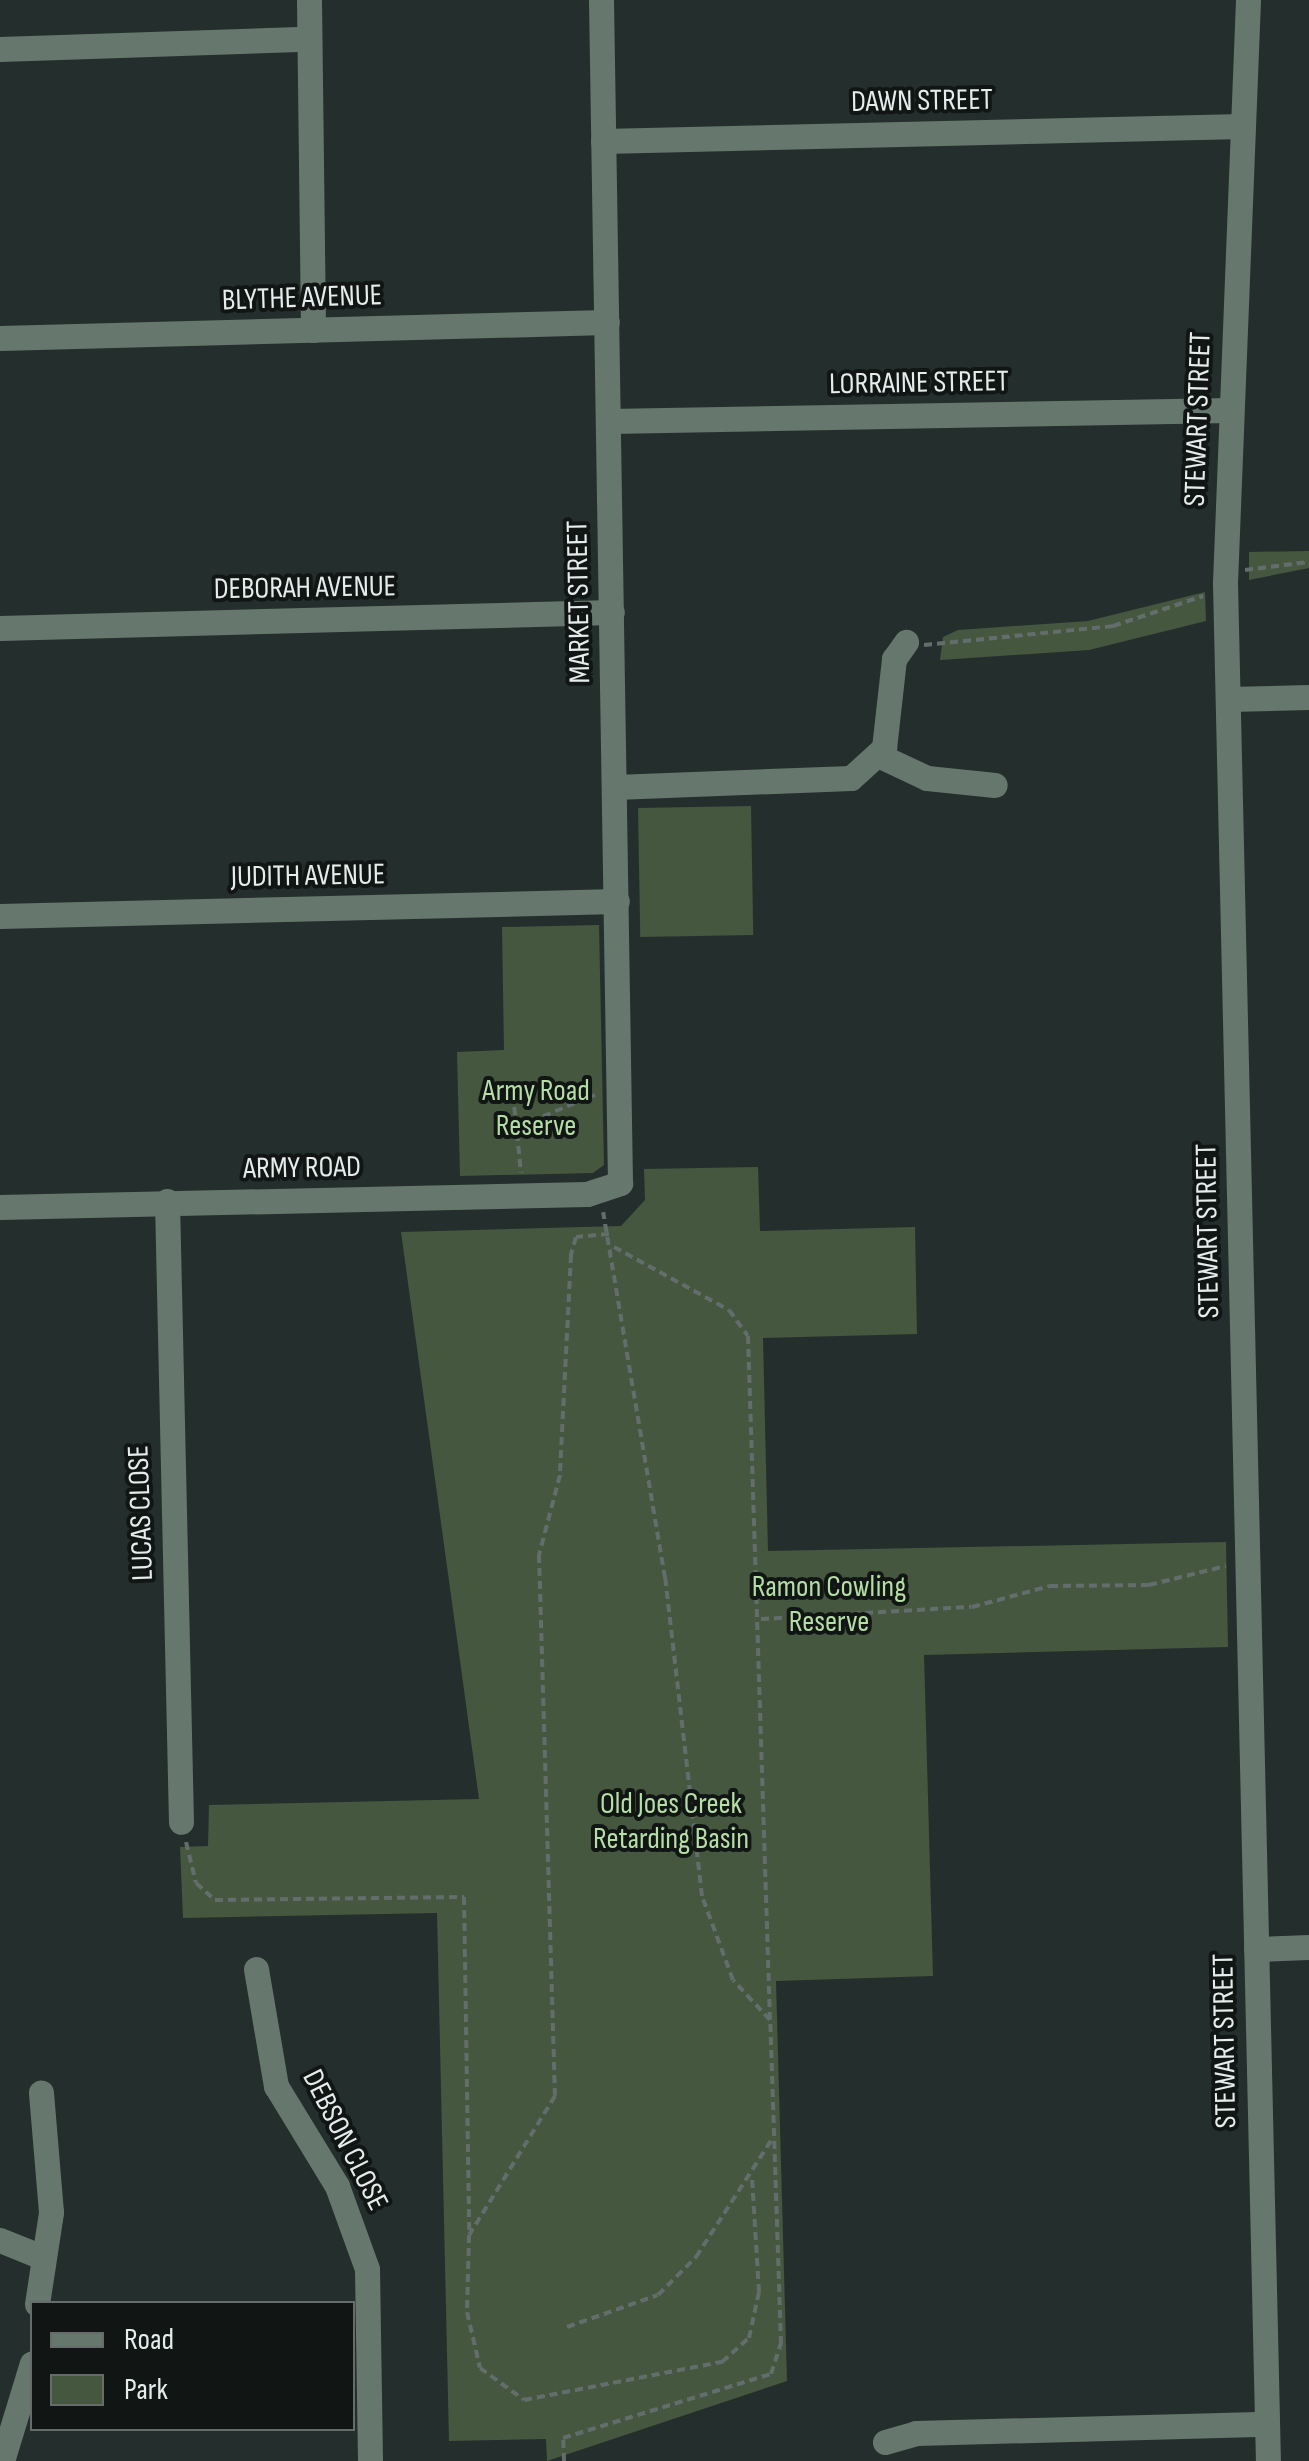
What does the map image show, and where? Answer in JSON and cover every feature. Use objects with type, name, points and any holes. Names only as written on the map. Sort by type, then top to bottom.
[{"type":"street","points":[[309,0],[306,39],[312,330]]},
{"type":"street","name":"MARKET STREET","points":[[600,0],[626,1167],[605,1192]]},
{"type":"street","name":"STEWART STREET","points":[[1248,0],[1225,583],[1268,2461]]},
{"type":"street","points":[[0,48],[306,39]]},
{"type":"street","name":"DAWN STREET","points":[[603,141],[1243,126]]},
{"type":"street","name":"BLYTHE AVENUE","points":[[0,338],[607,322]]},
{"type":"street","name":"LORRAINE STREET","points":[[608,421],[1230,410]]},
{"type":"street","name":"DEBORAH AVENUE","points":[[0,628],[612,612]]},
{"type":"street","points":[[880,756],[894,659],[906,642]]},
{"type":"street","points":[[1228,699],[1309,697]]},
{"type":"street","points":[[615,787],[833,782],[880,756]]},
{"type":"street","points":[[880,756],[926,778],[995,784]]},
{"type":"street","name":"JUDITH AVENUE","points":[[0,916],[618,901]]},
{"type":"street","name":"ARMY ROAD","points":[[0,1207],[605,1192]]},
{"type":"street","name":"LUCAS CLOSE","points":[[166,1201],[181,1822]]},
{"type":"street","points":[[1256,1949],[1309,1948]]},
{"type":"street","name":"DEBSON CLOSE","points":[[256,1970],[276,2086],[351,2214],[368,2269],[370,2461]]},
{"type":"street","points":[[37,2301],[52,2212],[40,2092]]},
{"type":"street","points":[[0,2240],[42,2257]]},
{"type":"street","points":[[2,2461],[30,2369]]},
{"type":"street","points":[[885,2442],[916,2433],[1267,2424]]},
{"type":"path","points":[[940,647],[1113,626],[1225,583],[1255,565],[1309,562]]},
{"type":"path","points":[[513,1094],[519,1126],[520,1178]]},
{"type":"path","points":[[519,1126],[580,1096],[605,1096]]},
{"type":"path","points":[[605,1192],[702,1896],[733,1980],[770,2020]]},
{"type":"path","points":[[469,2235],[556,2096],[539,1555],[560,1476],[571,1254],[576,1237],[609,1234]]},
{"type":"path","points":[[564,2461],[563,2438],[771,2374],[781,2344],[748,1336],[729,1310],[612,1246]]},
{"type":"path","points":[[760,1619],[972,1607],[1050,1586],[1148,1585],[1231,1564]]},
{"type":"path","points":[[181,1822],[196,1882],[215,1900],[464,1897],[467,2312],[480,2368],[524,2400],[722,2362],[748,2338],[759,2292],[752,2177]]},
{"type":"path","points":[[566,2327],[658,2295],[752,2177],[774,2135]]},
{"type":"green space","points":[[1309,551],[1309,568],[1249,580],[1249,552]]},
{"type":"green space","points":[[1205,592],[1206,621],[1089,650],[940,660],[943,637],[958,630],[1088,621]]},
{"type":"green space","points":[[751,806],[753,935],[640,937],[638,808]]},
{"type":"green space","name":"Army Road Reserve","points":[[599,925],[604,1165],[593,1173],[460,1176],[457,1052],[504,1050],[502,927]]},
{"type":"green space","name":"Old Joes Creek Retarding Basin","points":[[758,1167],[760,1231],[915,1227],[917,1334],[763,1338],[768,1551],[1226,1542],[1228,1647],[924,1655],[933,1976],[776,1981],[787,2381],[547,2461],[546,2439],[449,2441],[437,1913],[183,1918],[180,1847],[208,1846],[209,1805],[479,1799],[401,1232],[621,1226],[645,1200],[644,1169]]},
{"type":"park label","name":"Ramon Cowling Reserve","points":[[829,1604]]}]
